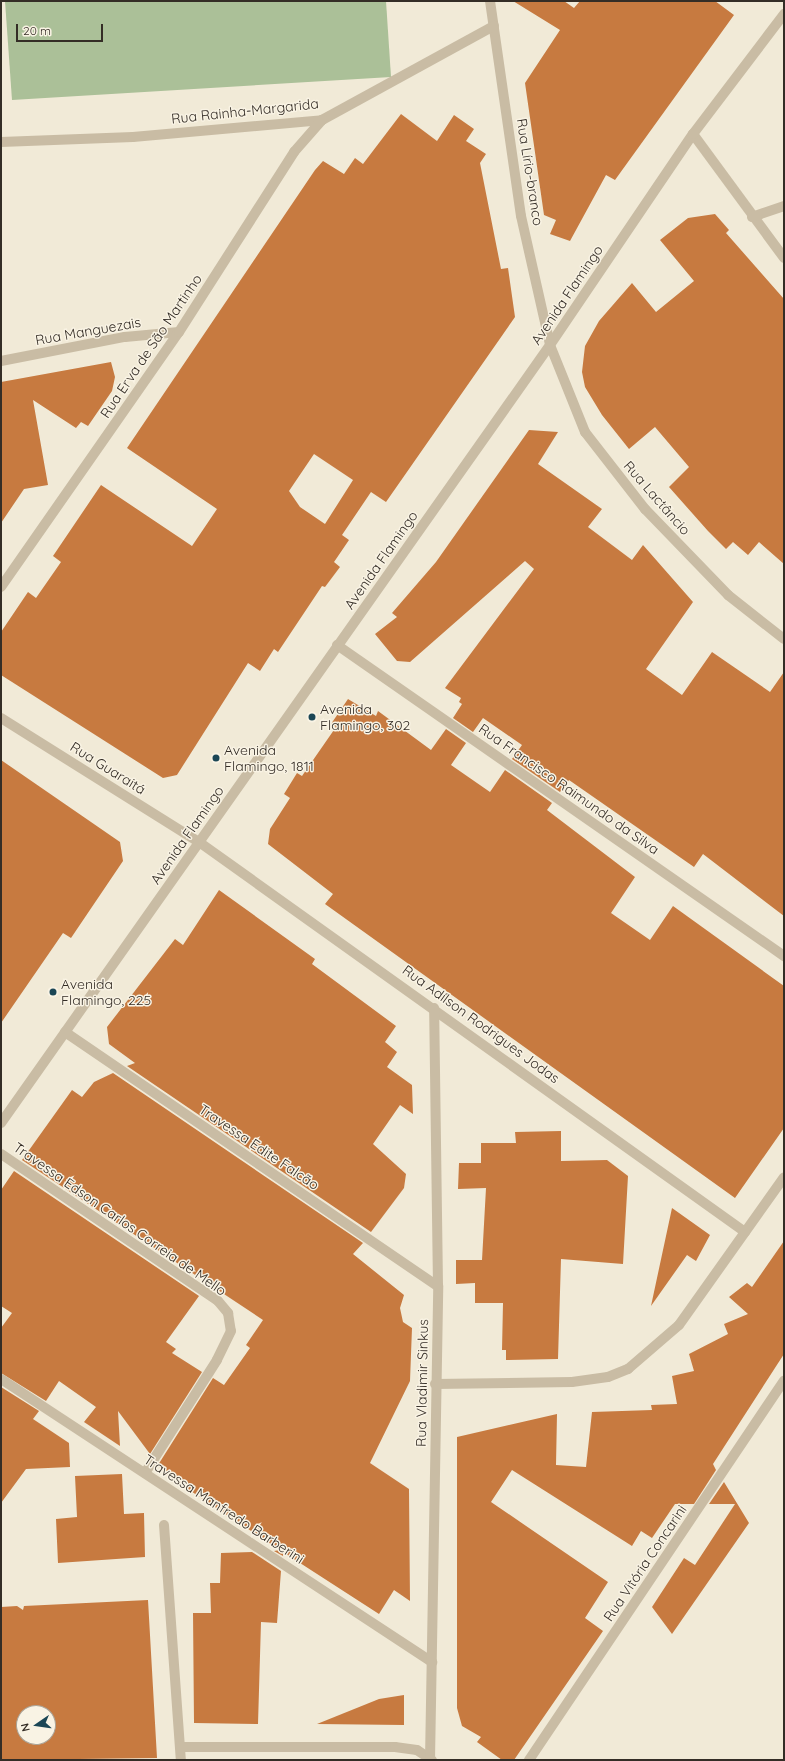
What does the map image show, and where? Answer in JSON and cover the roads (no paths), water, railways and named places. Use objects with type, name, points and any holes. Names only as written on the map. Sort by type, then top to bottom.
[{"type":"street","name":"Rua Lírio-branco","points":[[490,1],[521,216],[550,345]]},
{"type":"street","name":"Avenida Flamingo","points":[[1,1123],[550,345],[693,134],[784,14]]},
{"type":"street","name":"Rua Rainha-Margarida","points":[[1,142],[133,137],[322,120],[494,26]]},
{"type":"street","name":"Rua Erva de São Martinho","points":[[1,587],[179,332],[294,152],[322,120]]},
{"type":"street","points":[[693,134],[752,217],[784,258]]},
{"type":"street","points":[[752,217],[784,206]]},
{"type":"street","name":"Rua Manguezais","points":[[1,361],[125,337],[179,332]]},
{"type":"street","name":"Rua Lactâncio","points":[[550,345],[585,432],[645,509],[728,595],[784,639]]},
{"type":"street","name":"Rua Francisco Raimundo da Silva","points":[[337,645],[784,956]]},
{"type":"street","name":"Rua Guaraitá","points":[[1,718],[199,842]]},
{"type":"street","name":"Rua Adílson Rodrigues Jodas","points":[[199,842],[434,1008],[745,1232]]},
{"type":"street","name":"Rua Vladimir Sinkus","points":[[430,1760],[435,1384],[438,1286],[434,1008]]},
{"type":"street","name":"Travessa Edite Falcão","points":[[65,1032],[438,1286]]},
{"type":"street","name":"Travessa Edson Carlos Correia de Mello","points":[[1,1154],[218,1301],[228,1313],[231,1331],[217,1360],[145,1473]]},
{"type":"street","points":[[435,1384],[572,1382],[608,1377],[628,1370],[679,1325],[784,1177]]},
{"type":"street","name":"Travessa Manfredo Barberini","points":[[1,1379],[432,1662]]},
{"type":"street","name":"Rua Vitória Concarini","points":[[529,1760],[784,1381]]},
{"type":"street","points":[[164,1526],[181,1760]]},
{"type":"street","points":[[180,1747],[395,1747],[417,1750],[430,1760]]},
{"type":"place","name":"Avenida Flamingo, 302","points":[[312,717]]},
{"type":"place","name":"Avenida Flamingo, 1811","points":[[216,758]]},
{"type":"place","name":"Avenida Flamingo, 225","points":[[53,992]]}]
